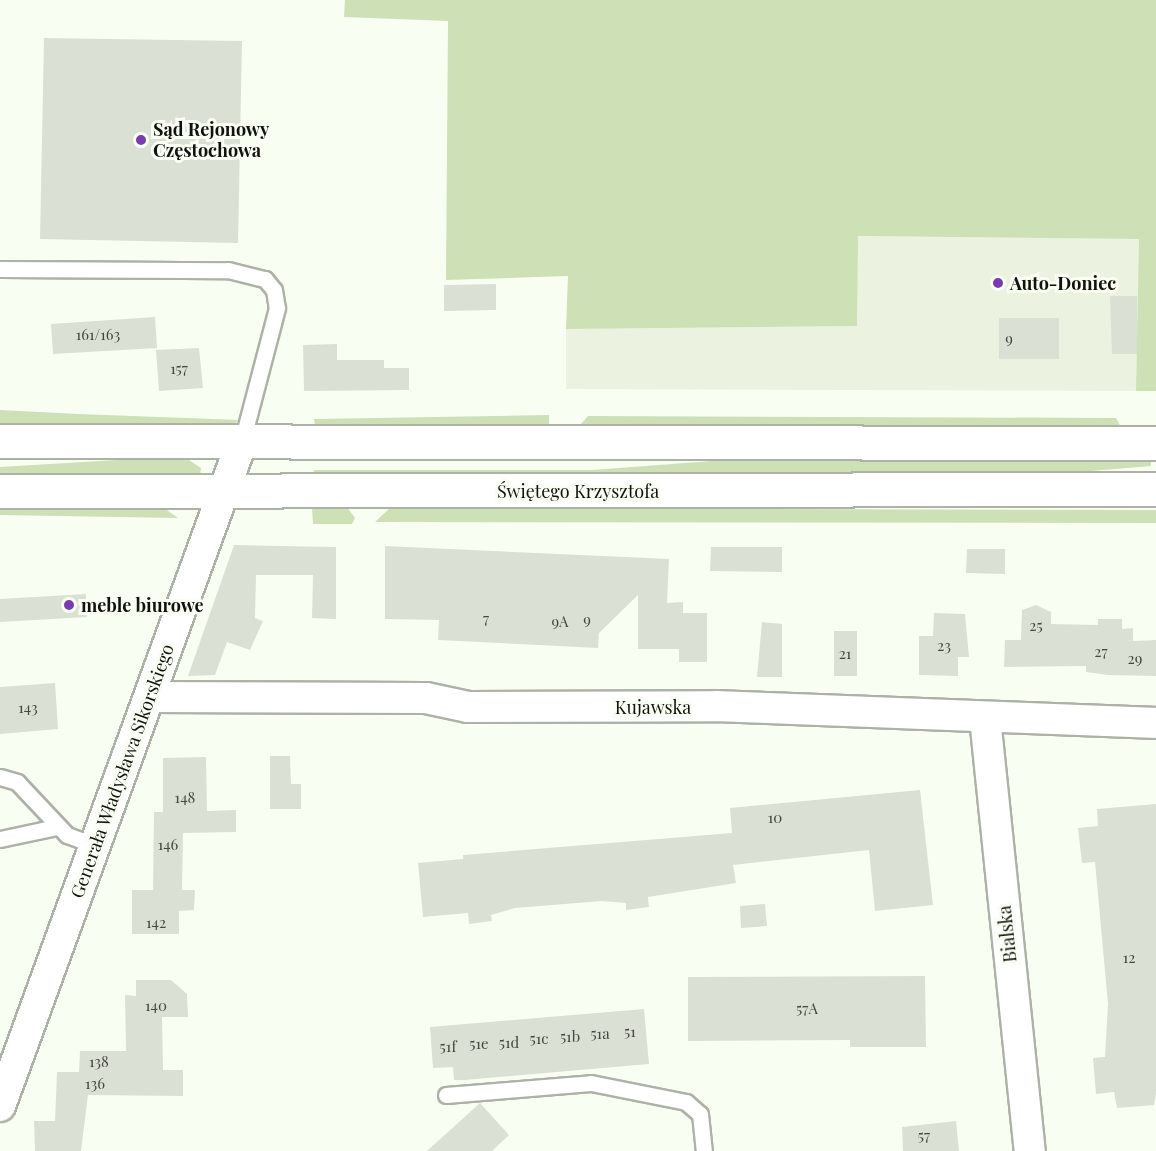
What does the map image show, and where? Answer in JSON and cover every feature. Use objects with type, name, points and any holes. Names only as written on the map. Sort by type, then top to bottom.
[{"type":"main road","points":[[0,441],[1156,443]]},
{"type":"main road","name":"Świętego Krzysztofa","points":[[0,491],[1156,489]]},
{"type":"street","name":"Generała Władysława Sikorskiego","points":[[0,1106],[242,441]]},
{"type":"street","name":"Kujawska","points":[[150,697],[426,698],[468,707],[717,706],[1156,723]]},
{"type":"street","name":"Bialska","points":[[985,718],[1030,1151]]},
{"type":"lane","name":"Generała Władysława Sikorskiego","points":[[0,269],[228,270],[265,279],[274,290],[277,308],[242,441]]},
{"type":"lane","points":[[0,777],[17,782],[56,827],[96,845]]},
{"type":"lane","points":[[0,839],[56,827]]},
{"type":"lane","points":[[446,1095],[591,1083],[686,1102],[700,1114],[704,1151]]},
{"type":"shaded area","name":"Auto-Doniec","points":[[857,236],[1140,239],[1136,391],[566,389],[566,329],[856,326]]},
{"type":"green space","points":[[345,0],[1156,0],[1156,391],[1136,391],[1139,239],[858,236],[857,326],[566,329],[568,276],[446,280],[448,21],[344,17]]},
{"type":"green space","points":[[0,410],[239,420],[231,426],[0,424]]},
{"type":"green space","points":[[549,415],[549,428],[315,426],[314,419]]},
{"type":"green space","points":[[588,416],[1116,418],[1122,429],[578,427]]},
{"type":"green space","points":[[183,456],[201,468],[200,478],[0,479],[0,467]]},
{"type":"green space","points":[[739,459],[1151,459],[1151,466],[1008,478],[314,479],[314,470],[592,470]]},
{"type":"green space","points":[[0,506],[164,508],[178,518],[0,515]]},
{"type":"green space","points":[[347,507],[355,518],[352,524],[313,524],[312,508]]},
{"type":"green space","points":[[390,508],[1156,510],[1156,523],[375,522]]},
{"type":"building","name":"Sąd Rejonowy Częstochowa","points":[[44,38],[242,41],[238,243],[40,239]]},
{"type":"building","points":[[496,284],[496,310],[444,311],[444,285]]},
{"type":"building","points":[[1110,296],[1137,296],[1137,354],[1112,354]]},
{"type":"building","points":[[155,317],[157,348],[53,354],[51,324]]},
{"type":"building","points":[[999,318],[1059,318],[1059,359],[999,359]]},
{"type":"building","points":[[337,344],[337,360],[384,360],[384,368],[409,368],[409,390],[304,391],[303,345]]},
{"type":"building","points":[[199,348],[203,388],[159,391],[156,350]]},
{"type":"building","points":[[234,545],[336,547],[336,619],[312,618],[313,575],[256,575],[255,618],[263,621],[250,650],[227,642],[215,675],[188,676]]},
{"type":"building","points":[[385,546],[669,559],[667,603],[683,602],[683,613],[707,613],[707,662],[679,662],[679,649],[638,649],[638,595],[599,633],[598,648],[438,640],[439,620],[385,619]]},
{"type":"building","points":[[711,547],[782,547],[782,572],[710,571]]},
{"type":"building","points":[[967,549],[1005,549],[1005,574],[966,573]]},
{"type":"building","points":[[86,594],[87,617],[0,622],[0,599]]},
{"type":"building","points":[[1036,605],[1051,612],[1051,624],[1098,625],[1098,619],[1122,619],[1122,629],[1133,628],[1133,641],[1156,640],[1156,676],[1086,672],[1086,666],[1004,667],[1005,640],[1021,640],[1022,610]]},
{"type":"building","points":[[934,613],[965,614],[969,657],[958,657],[958,676],[919,675],[919,636],[933,636]]},
{"type":"building","points":[[762,622],[782,624],[782,677],[757,677]]},
{"type":"building","points":[[834,631],[857,631],[857,676],[834,676]]},
{"type":"building","points":[[55,683],[58,729],[0,734],[0,687]]},
{"type":"building","points":[[270,756],[290,756],[291,784],[301,784],[301,809],[270,809]]},
{"type":"building","points":[[206,757],[207,811],[236,810],[236,832],[183,833],[182,890],[195,890],[194,910],[179,911],[179,934],[132,934],[132,890],[153,890],[154,812],[163,812],[163,758]]},
{"type":"building","points":[[920,790],[933,905],[875,911],[869,850],[733,865],[736,883],[648,897],[649,907],[626,910],[626,903],[602,901],[515,908],[491,915],[492,921],[469,924],[468,913],[423,917],[418,863],[463,859],[463,855],[732,833],[730,808]]},
{"type":"building","points":[[1156,804],[1156,1094],[1154,1105],[1117,1108],[1114,1092],[1096,1094],[1093,1058],[1105,1057],[1108,1004],[1095,862],[1082,863],[1078,828],[1098,826],[1097,809]]},
{"type":"building","points":[[765,904],[767,926],[741,928],[740,906]]},
{"type":"building","points":[[925,976],[926,1047],[850,1047],[850,1040],[688,1041],[688,977]]},
{"type":"building","points":[[136,980],[171,980],[187,994],[188,1017],[162,1017],[163,1070],[183,1070],[183,1096],[88,1095],[81,1151],[35,1151],[34,1121],[55,1121],[57,1072],[79,1072],[80,1051],[126,1051],[125,995],[136,996]]},
{"type":"building","points":[[644,1009],[649,1064],[464,1080],[454,1080],[453,1067],[433,1068],[430,1027]]},
{"type":"building","points":[[480,1103],[509,1135],[492,1151],[427,1151]]},
{"type":"building","points":[[956,1121],[959,1151],[903,1151],[902,1127]]},
{"type":"place","name":"Sąd Rejonowy Częstochowa","points":[[141,140]]},
{"type":"place","name":"Auto-Doniec","points":[[998,283]]},
{"type":"place","name":"meble biurowe","points":[[69,605]]}]
